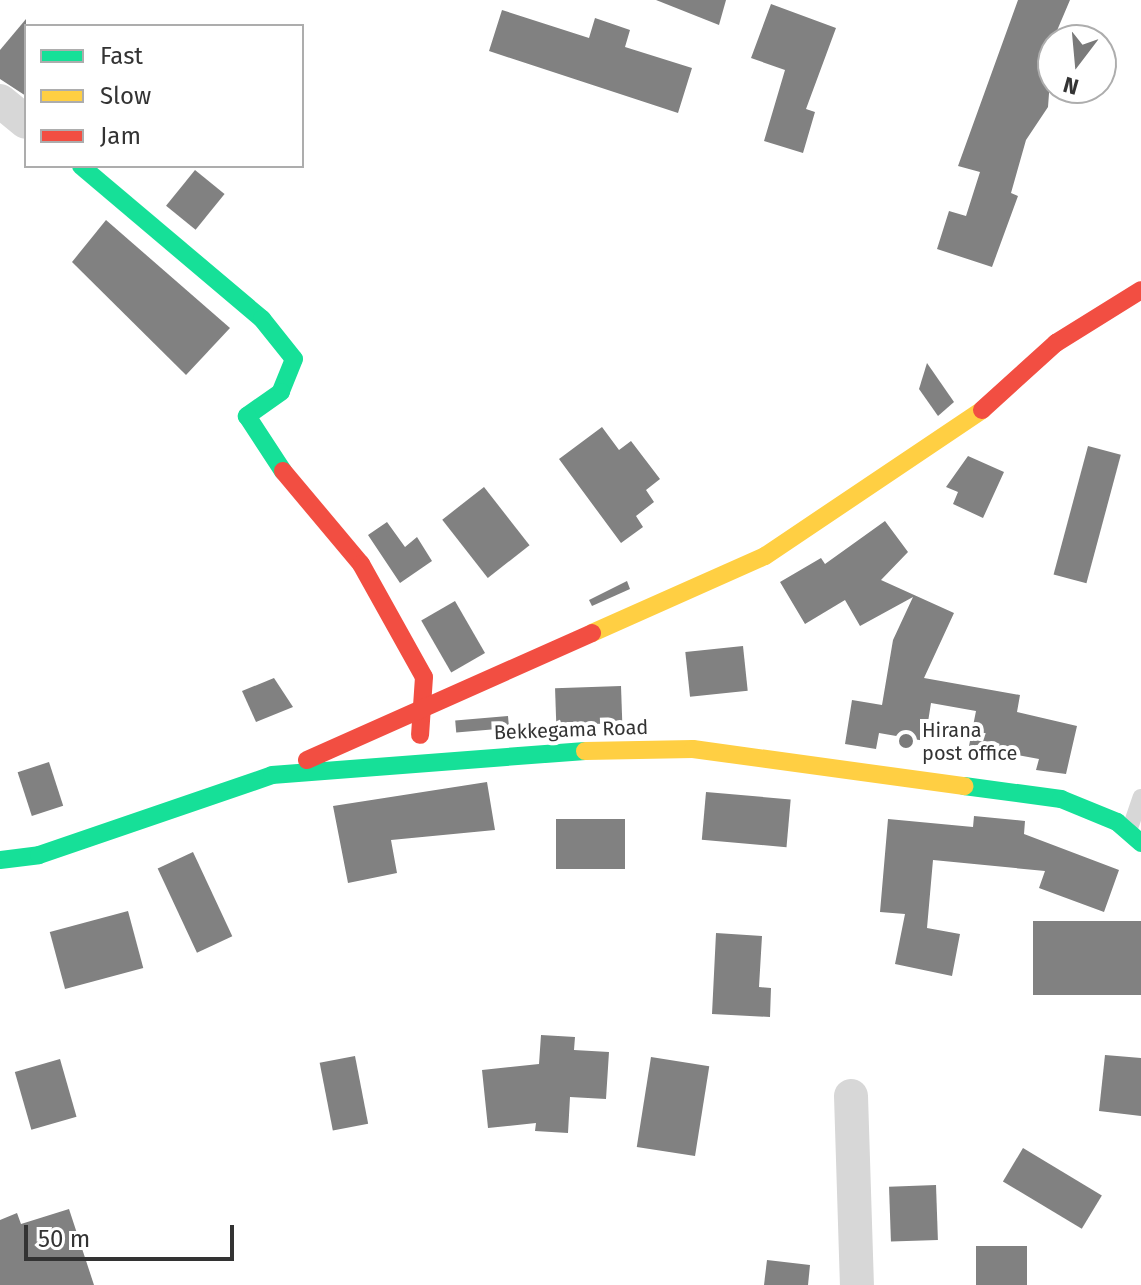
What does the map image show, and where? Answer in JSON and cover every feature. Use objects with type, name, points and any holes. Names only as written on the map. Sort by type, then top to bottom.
[{"type":"street","points":[[0,101],[24,120]]},
{"type":"street","points":[[83,168],[262,319],[294,359],[281,392],[247,416],[309,509],[361,564],[424,677],[417,762]]},
{"type":"street","points":[[272,775],[644,615],[830,518],[957,433],[1056,343],[1141,290]]},
{"type":"street","name":"Bekkegama Road","points":[[0,860],[39,855],[272,775],[417,762],[693,749],[1061,799],[1135,838]]},
{"type":"street","points":[[851,1096],[857,1285]]},
{"type":"lane","points":[[1135,838],[1141,797]]},
{"type":"building","points":[[656,0],[726,0],[719,25]]},
{"type":"building","points":[[1018,0],[1070,0],[1060,24],[1037,24],[1037,104],[1048,104],[1048,107],[1026,140],[1011,193],[1018,196],[992,267],[937,249],[949,211],[966,216],[980,172],[958,166]]},
{"type":"building","points":[[771,4],[836,28],[806,109],[815,112],[803,153],[764,141],[785,70],[751,58]]},
{"type":"building","points":[[502,10],[589,38],[595,18],[630,30],[625,47],[692,68],[678,113],[489,51]]},
{"type":"building","points":[[26,19],[24,95],[0,79],[0,50]]},
{"type":"building","points":[[195,170],[225,194],[196,230],[166,206]]},
{"type":"building","points":[[106,220],[230,328],[186,375],[72,262]]},
{"type":"building","points":[[927,363],[954,402],[938,416],[919,389]]},
{"type":"building","points":[[602,427],[619,450],[631,441],[660,479],[646,490],[654,502],[636,516],[643,527],[621,543],[559,459]]},
{"type":"building","points":[[1088,446],[1121,455],[1086,583],[1054,574]]},
{"type":"building","points":[[968,456],[1004,472],[983,518],[953,504],[958,492],[946,487]]},
{"type":"building","points":[[484,487],[530,545],[488,578],[442,520]]},
{"type":"building","points":[[885,521],[908,552],[881,580],[954,613],[924,678],[1020,695],[1017,712],[1077,726],[1066,774],[1036,770],[1039,759],[969,746],[976,711],[931,703],[925,741],[879,733],[876,749],[845,744],[852,700],[882,705],[893,640],[913,597],[860,626],[845,600],[805,624],[780,582],[821,558],[825,564]]},
{"type":"building","points":[[387,522],[405,547],[417,537],[432,561],[400,583],[368,535]]},
{"type":"building","points":[[627,581],[630,589],[592,606],[589,600]]},
{"type":"building","points":[[455,601],[485,653],[451,672],[421,620]]},
{"type":"building","points":[[743,646],[748,691],[690,697],[685,652]]},
{"type":"building","points":[[274,678],[293,707],[256,722],[242,691]]},
{"type":"building","points":[[621,686],[622,723],[556,725],[555,688]]},
{"type":"building","points":[[508,716],[509,728],[456,733],[455,721]]},
{"type":"building","points":[[49,762],[63,806],[32,816],[18,772]]},
{"type":"building","points":[[487,782],[495,830],[391,840],[397,873],[348,883],[333,806]]},
{"type":"building","points":[[706,792],[791,799],[786,847],[702,840]]},
{"type":"building","points":[[974,816],[1025,821],[1024,834],[1119,870],[1104,912],[1039,888],[1045,871],[933,860],[927,928],[960,934],[952,976],[895,964],[905,914],[880,912],[888,819],[973,827]]},
{"type":"building","points":[[556,819],[625,819],[625,869],[556,869]]},
{"type":"building","points":[[193,852],[232,936],[197,953],[158,868]]},
{"type":"building","points":[[128,911],[143,968],[65,989],[50,932]]},
{"type":"building","points":[[1033,921],[1141,921],[1141,995],[1033,995]]},
{"type":"building","points":[[716,933],[762,936],[759,987],[771,988],[770,1017],[712,1014]]},
{"type":"building","points":[[541,1035],[575,1037],[574,1050],[609,1052],[606,1099],[570,1097],[568,1133],[535,1131],[536,1123],[488,1128],[482,1070],[539,1064]]},
{"type":"building","points":[[1105,1055],[1141,1058],[1141,1116],[1099,1111]]},
{"type":"building","points":[[355,1056],[368,1124],[333,1131],[320,1063]]},
{"type":"building","points":[[651,1057],[709,1066],[695,1156],[637,1147]]},
{"type":"building","points":[[60,1059],[77,1117],[31,1130],[15,1072]]},
{"type":"building","points":[[1023,1148],[1102,1195],[1082,1229],[1003,1181]]},
{"type":"building","points":[[936,1185],[938,1240],[891,1242],[889,1187]]},
{"type":"building","points":[[69,1209],[94,1285],[0,1285],[0,1220],[17,1213],[21,1224]]},
{"type":"building","points":[[976,1246],[1027,1246],[1027,1285],[976,1285]]},
{"type":"building","points":[[767,1260],[810,1265],[808,1285],[764,1285]]},
{"type":"traffic: fast","points":[[83,168],[262,319],[294,359],[281,392],[247,416],[283,471]]},
{"type":"traffic: fast","points":[[0,860],[39,855],[272,775],[585,751]]},
{"type":"traffic: fast","points":[[964,786],[1061,799],[1117,822],[1141,843]]},
{"type":"traffic: slow","points":[[592,633],[765,556],[982,410]]},
{"type":"traffic: slow","points":[[585,751],[693,749],[964,786]]},
{"type":"traffic: jam","points":[[982,410],[1056,343],[1141,290]]},
{"type":"traffic: jam","points":[[283,471],[361,564],[424,677],[420,735]]},
{"type":"traffic: jam","points":[[307,760],[592,633]]},
{"type":"place","name":"Hirana post office","points":[[906,741]]}]
